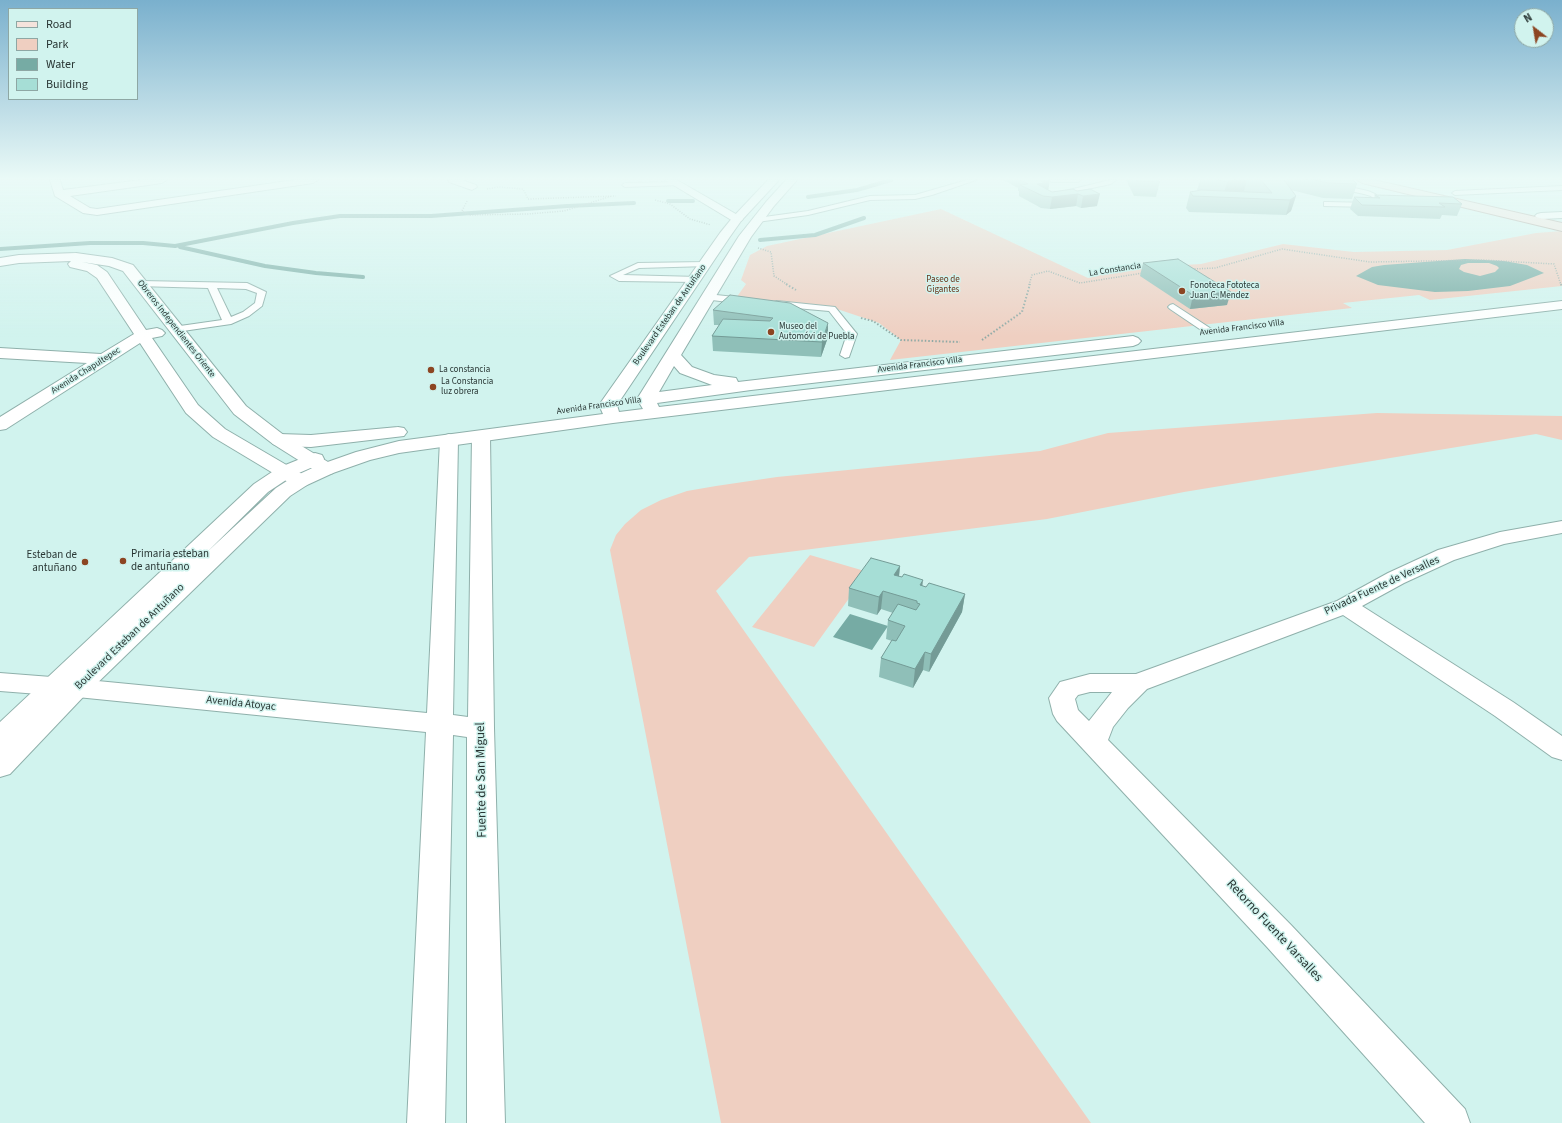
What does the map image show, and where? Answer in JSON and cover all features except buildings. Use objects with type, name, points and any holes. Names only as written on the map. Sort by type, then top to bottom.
[{"type":"street","name":"Boulevard Esteban de Antuñano","points":[[611,411],[695,279],[727,232]]},
{"type":"street","name":"Boulevard Esteban de Antuñano","points":[[650,406],[673,355],[707,297],[748,232]]},
{"type":"street","name":"Obreros Independientes Oriente","points":[[0,263],[48,257],[93,259],[112,262],[128,268],[240,410],[279,440],[320,464]]},
{"type":"street","name":"Obreros Independientes Oriente","points":[[0,263],[64,263],[92,268],[102,275],[192,409],[219,433],[293,476]]},
{"type":"street","name":"Avenida Francisco Villa","points":[[1272,324],[1562,291]]},
{"type":"street","name":"Avenida Francisco Villa","points":[[293,476],[398,432],[611,411],[1562,305]]},
{"type":"street","name":"Avenida Chapultepec","points":[[0,425],[142,336],[176,329]]},
{"type":"street","name":"Avenida Francisco Villa","points":[[1186,334],[1217,331]]},
{"type":"street","name":"Avenida Francisco Villa","points":[[650,406],[751,385],[1146,339]]},
{"type":"street","points":[[0,353],[104,359]]},
{"type":"street","points":[[673,355],[686,370],[710,380],[751,385]]},
{"type":"street","name":"Avenida Francisco Villa","points":[[320,464],[400,447],[481,436],[611,411]]},
{"type":"street","points":[[279,440],[311,441],[398,432]]},
{"type":"street","name":"Fuente de San Miguel","points":[[481,436],[481,728],[486,1123]]},
{"type":"street","points":[[426,1123],[449,440]]},
{"type":"street","name":"Boulevard Esteban de Antuñano","points":[[0,738],[65,687],[283,492],[293,476]]},
{"type":"street","name":"Privada Fuente de Versalles","points":[[1138,683],[1119,701],[1101,723],[1093,742],[1066,714],[1062,698],[1069,688],[1090,683],[1138,683],[1345,606],[1396,578],[1446,555],[1500,538],[1562,527]]},
{"type":"street","points":[[1345,606],[1504,710],[1562,750]]},
{"type":"street","name":"Avenida Atoyac","points":[[0,682],[65,687],[481,728]]},
{"type":"street","name":"Boulevard Esteban de Antuñano","points":[[0,766],[65,687]]},
{"type":"street","name":"Retorno Fuente Varsalles","points":[[1093,742],[1279,936],[1451,1123]]},
{"type":"lane","points":[[695,279],[619,278],[614,276],[638,266],[705,264]]},
{"type":"lane","points":[[141,284],[247,286],[262,292],[259,304],[246,314],[228,322],[176,329]]},
{"type":"lane","points":[[212,286],[228,322]]},
{"type":"lane","points":[[707,297],[754,302]]},
{"type":"lane","points":[[770,303],[832,309],[852,334],[845,356]]},
{"type":"lane","points":[[1173,307],[1217,331]]},
{"type":"path","points":[[1186,269],[1215,268],[1282,249],[1370,262],[1482,260],[1554,264],[1562,288]]},
{"type":"path","name":"La Constancia","points":[[978,343],[1022,312],[1032,275],[1048,271],[1080,283],[1149,272]]},
{"type":"green space","name":"Paseo de Gigantes","points":[[831,232],[991,232],[1088,278],[1132,268],[1201,264],[1283,244],[1354,252],[1447,250],[1536,233],[1562,232],[1562,286],[1430,300],[1419,295],[1343,303],[1352,308],[890,360],[901,340],[879,323],[840,310],[736,298],[746,284],[741,280],[750,255],[767,246]]},
{"type":"green space","points":[[1377,413],[1562,416],[1562,440],[1536,434],[1184,492],[1047,519],[749,557],[716,591],[1091,1123],[721,1123],[610,550],[616,535],[625,524],[641,510],[661,500],[687,491],[716,486],[777,477],[1040,451],[1108,433]]},
{"type":"green space","points":[[810,555],[868,572],[814,647],[752,627]]},
{"type":"water","points":[[1465,259],[1504,261],[1527,265],[1544,273],[1510,286],[1468,291],[1435,292],[1378,285],[1356,276],[1372,267]],"holes":[[[1468,263],[1489,263],[1499,268],[1495,272],[1480,276],[1464,272],[1459,269],[1461,265]]]},
{"type":"water","points":[[850,614],[888,626],[872,650],[833,637]]},
{"type":"waterway","points":[[0,249],[90,243],[143,243],[175,246],[245,232]]},
{"type":"waterway","points":[[760,240],[815,235],[822,232]]},
{"type":"waterway","points":[[180,247],[265,266],[316,273],[363,277]]},
{"type":"place","name":"Fonoteca Fototeca Juan C. Mendez","points":[[1182,291]]},
{"type":"place","name":"Museo del Automóvi de Puebla","points":[[771,332]]},
{"type":"place","name":"La constancia","points":[[431,370]]},
{"type":"place","name":"La Constancia luz obrera","points":[[433,387]]},
{"type":"place","name":"Primaria esteban de antuñano","points":[[123,561]]},
{"type":"place","name":"Esteban de antuñano","points":[[85,562]]}]
